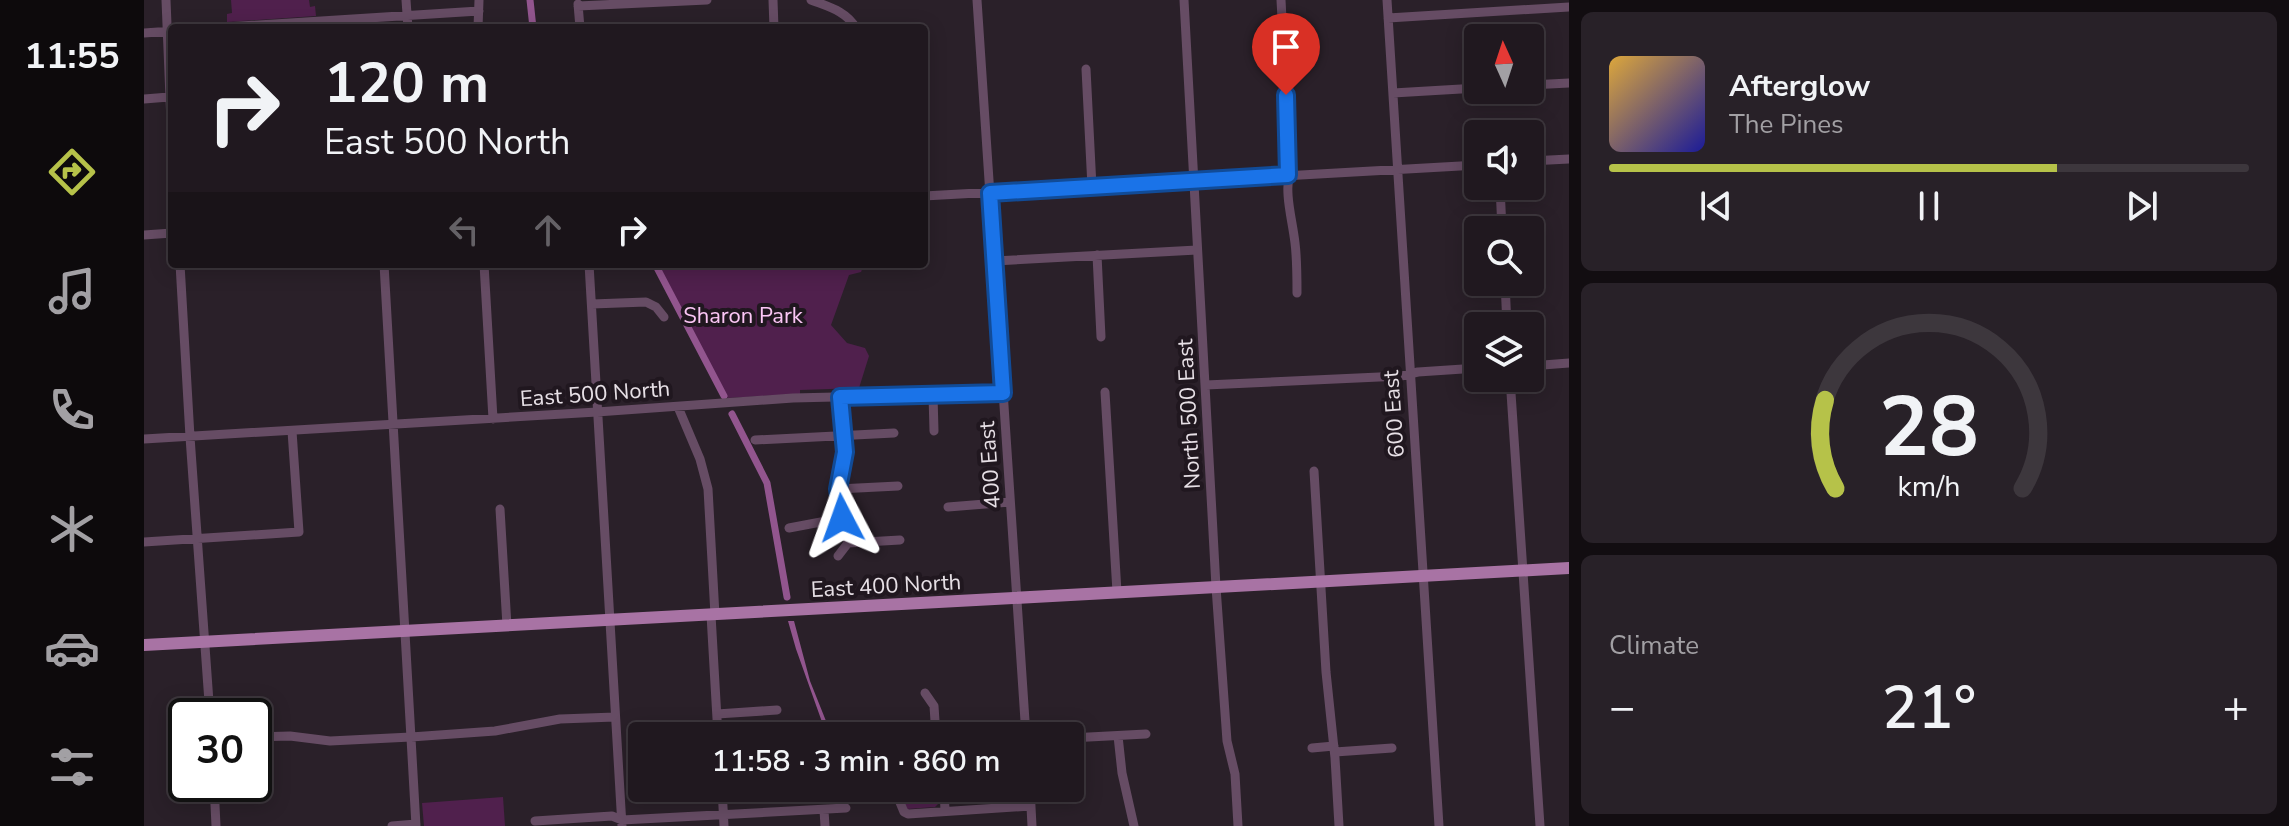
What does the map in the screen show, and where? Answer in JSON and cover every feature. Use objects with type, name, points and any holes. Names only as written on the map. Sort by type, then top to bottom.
[{"type":"main road","name":"East 400 North","points":[[144,645],[1569,568]]},
{"type":"street","points":[[166,0],[169,24]]},
{"type":"street","points":[[406,0],[408,24]]},
{"type":"street","points":[[478,24],[479,0]]},
{"type":"street","points":[[580,24],[578,3],[707,0]]},
{"type":"street","points":[[773,0],[774,24]]},
{"type":"street","points":[[811,0],[840,11],[854,24]]},
{"type":"street","name":"400 East","points":[[977,0],[1025,722]]},
{"type":"street","name":"North 500 East","points":[[1184,0],[1216,587],[1227,741],[1235,774],[1238,826]]},
{"type":"street","points":[[1281,0],[1288,208],[1295,241],[1297,293]]},
{"type":"street","name":"600 East","points":[[1387,0],[1439,826]]},
{"type":"street","points":[[1388,18],[1569,7]]},
{"type":"street","points":[[271,24],[479,11]]},
{"type":"street","points":[[144,33],[168,31]]},
{"type":"street","points":[[1086,69],[1092,187]]},
{"type":"street","points":[[1544,84],[1569,83]]},
{"type":"street","points":[[1393,93],[1464,89]]},
{"type":"street","points":[[144,99],[168,97]]},
{"type":"street","points":[[1544,160],[1569,159]]},
{"type":"street","points":[[928,196],[1464,166]]},
{"type":"street","points":[[144,235],[168,233]]},
{"type":"street","points":[[995,261],[1197,250]]},
{"type":"street","points":[[1097,255],[1101,337]]},
{"type":"street","points":[[180,268],[209,698]]},
{"type":"street","points":[[384,268],[416,825],[392,826]]},
{"type":"street","points":[[484,268],[493,419]]},
{"type":"street","points":[[589,268],[622,823]]},
{"type":"street","points":[[592,304],[646,302],[656,307],[664,317]]},
{"type":"street","points":[[1544,365],[1569,363]]},
{"type":"street","points":[[1206,385],[1464,369]]},
{"type":"street","points":[[1105,392],[1117,592]]},
{"type":"street","points":[[1511,392],[1540,826]]},
{"type":"street","name":"East 500 North","points":[[144,439],[840,397],[1003,393]]},
{"type":"street","points":[[933,395],[934,431]]},
{"type":"street","points":[[840,397],[844,459],[838,489],[848,543]]},
{"type":"street","points":[[678,407],[699,457],[708,489],[717,722]]},
{"type":"street","points":[[144,542],[299,532],[292,431]]},
{"type":"street","points":[[755,440],[894,433]]},
{"type":"street","points":[[1314,471],[1327,693],[1339,826]]},
{"type":"street","points":[[838,489],[898,486]]},
{"type":"street","points":[[948,507],[1010,502]]},
{"type":"street","points":[[500,509],[507,626]]},
{"type":"street","points":[[789,528],[842,518]]},
{"type":"street","points":[[838,556],[848,543],[900,540]]},
{"type":"street","points":[[925,693],[934,706],[935,722]]},
{"type":"street","points":[[717,714],[777,710]]},
{"type":"street","points":[[272,736],[330,741],[411,737],[495,731],[560,719],[615,717]]},
{"type":"street","points":[[1084,737],[1146,734]]},
{"type":"street","points":[[1118,736],[1122,773],[1134,826]]},
{"type":"street","points":[[1312,748],[1392,748]]},
{"type":"street","points":[[215,802],[216,826]]},
{"type":"street","points":[[723,802],[724,826]]},
{"type":"street","points":[[900,802],[904,812],[1031,806]]},
{"type":"street","points":[[945,802],[945,811]]},
{"type":"street","points":[[1031,802],[1032,826]]},
{"type":"street","points":[[535,821],[612,816],[622,823],[846,808]]},
{"type":"street","points":[[824,810],[825,826]]},
{"type":"green space","points":[[231,0],[309,0],[310,7],[315,6],[316,16],[227,22],[227,14],[232,13]]},
{"type":"green space","name":"Sharon Park","points":[[659,268],[862,268],[861,272],[849,275],[831,325],[847,343],[865,348],[869,356],[859,388],[800,390],[800,394],[728,398]]},
{"type":"green space","points":[[503,797],[505,826],[424,826],[422,803]]},
{"type":"green space","points":[[904,802],[940,802],[935,807],[907,809]]},
{"type":"shaded area","points":[[788,621],[794,621],[810,681],[826,722],[822,722]]},
{"type":"waterway","points":[[530,0],[533,24]]},
{"type":"waterway","points":[[657,268],[724,396]]},
{"type":"waterway","points":[[732,414],[767,483],[787,597]]},
{"type":"route","points":[[842,518],[838,489],[845,452],[840,397],[1003,393],[990,193],[1288,175],[1286,95]]}]
